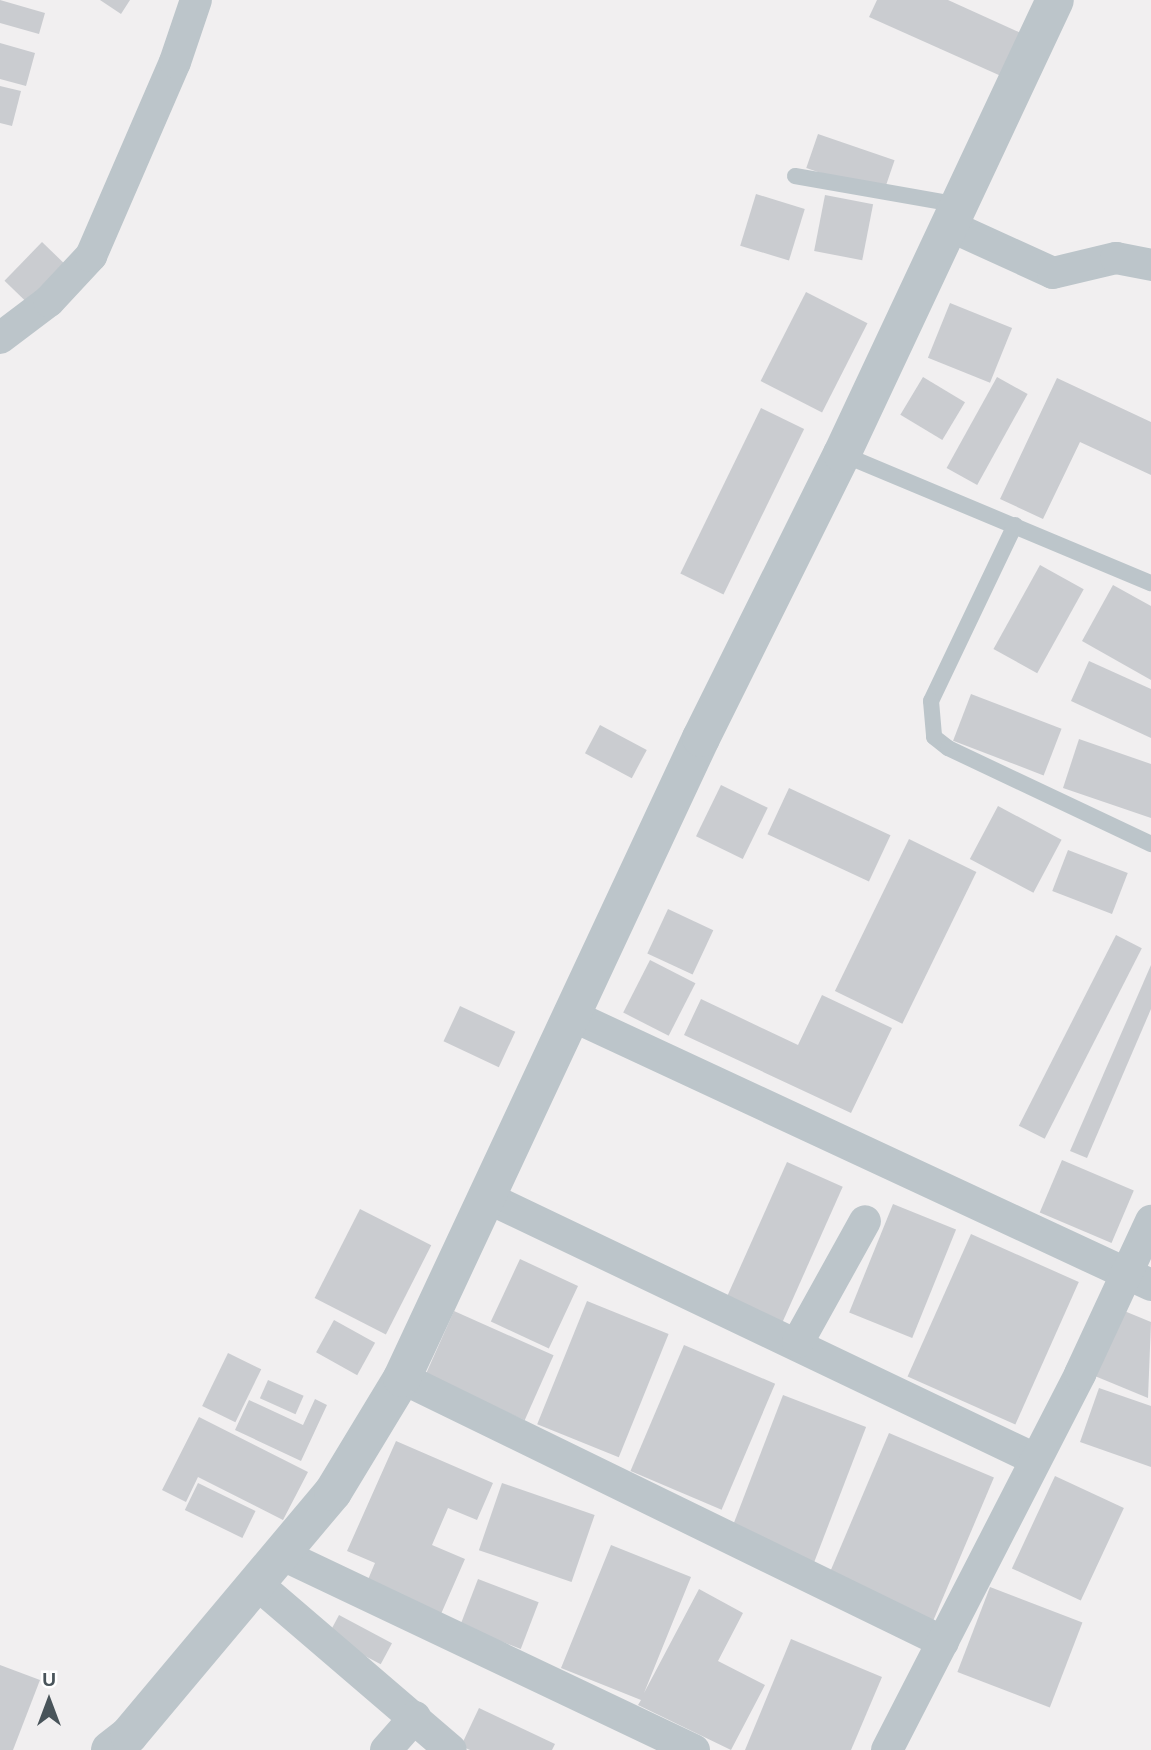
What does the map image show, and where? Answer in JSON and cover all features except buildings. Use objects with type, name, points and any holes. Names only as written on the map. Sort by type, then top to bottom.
[{"type":"street","points":[[0,338],[49,301],[90,257],[175,62],[196,0]]},
{"type":"street","points":[[110,1750],[130,1735],[333,1492],[402,1378],[575,1017],[701,738],[842,454],[1055,0]]},
{"type":"street","points":[[955,216],[1053,272],[1116,258],[1151,265]]},
{"type":"street","points":[[575,1017],[1140,1280]]},
{"type":"street","points":[[488,1198],[798,1342],[1035,1460]]},
{"type":"street","points":[[798,1342],[865,1221]]},
{"type":"street","points":[[887,1750],[1035,1460],[1140,1280],[1151,1221]]},
{"type":"street","points":[[402,1378],[943,1642]]},
{"type":"street","points":[[283,1555],[694,1750]]},
{"type":"street","points":[[257,1584],[451,1750]]},
{"type":"street","points":[[386,1750],[415,1717]]},
{"type":"lane","points":[[795,176],[955,216]]},
{"type":"lane","points":[[842,454],[1151,583]]},
{"type":"lane","points":[[1015,526],[932,701],[934,737],[948,748],[1151,844]]}]
